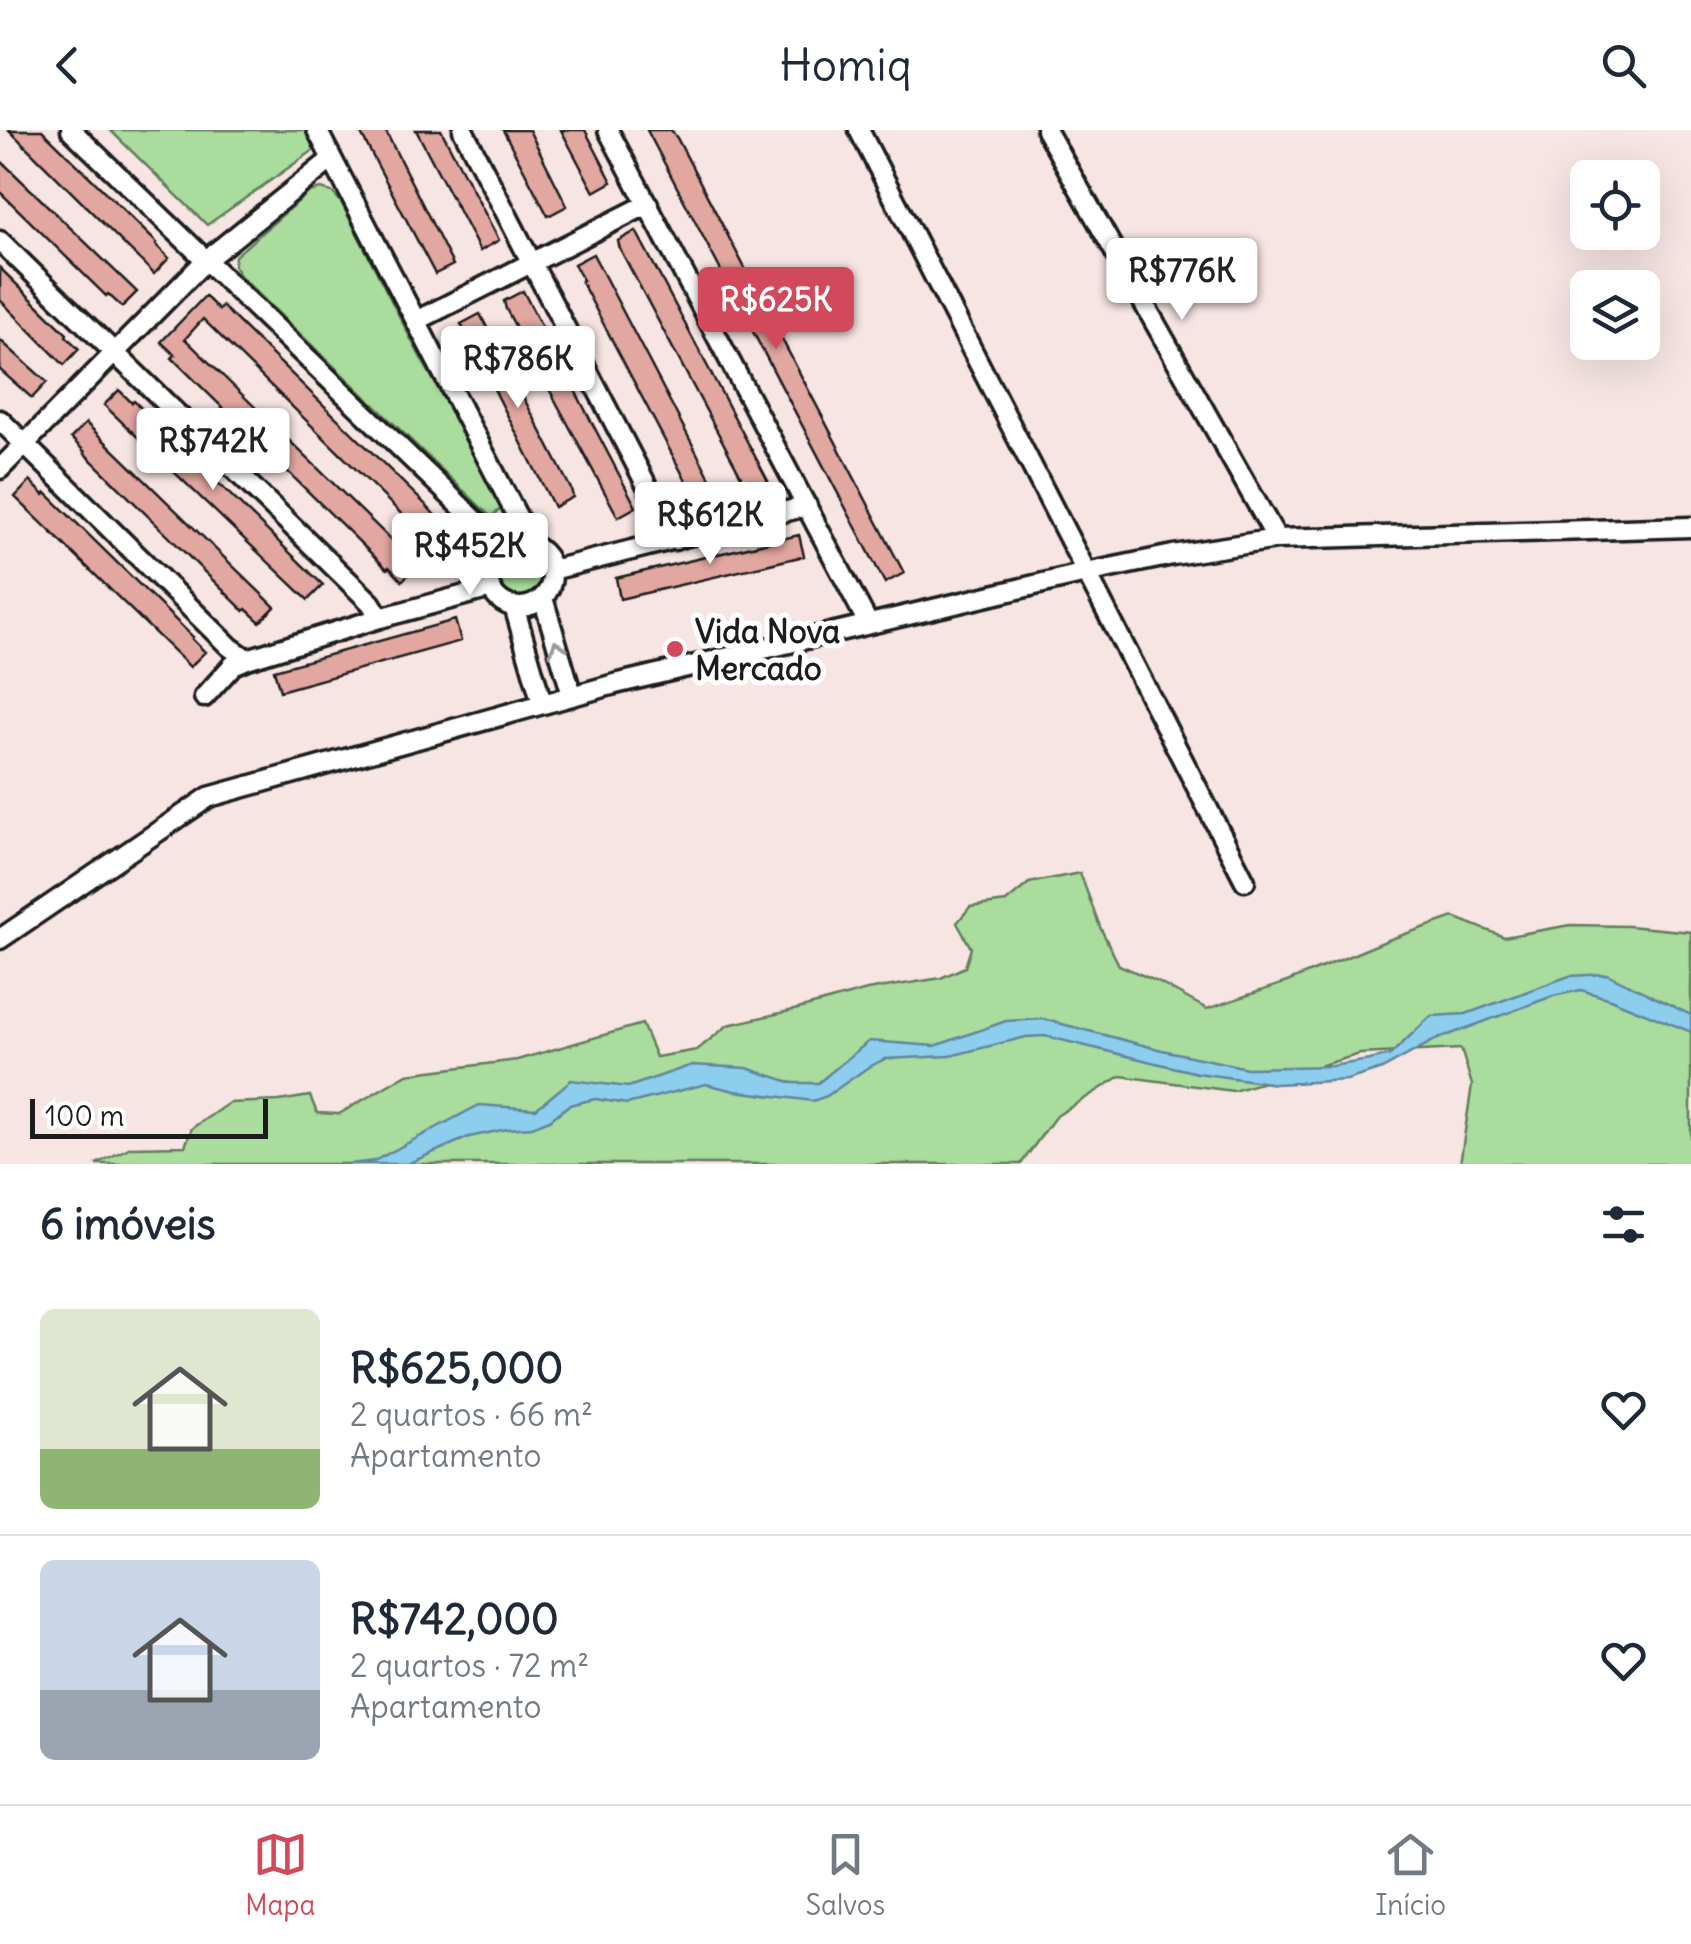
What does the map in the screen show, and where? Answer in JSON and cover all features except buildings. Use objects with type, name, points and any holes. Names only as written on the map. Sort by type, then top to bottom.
[{"type":"street","points":[[71,130],[504,548]]},
{"type":"street","points":[[317,130],[532,545]]},
{"type":"street","points":[[463,130],[675,540]]},
{"type":"street","points":[[608,130],[868,623]]},
{"type":"street","points":[[858,130],[1246,881]]},
{"type":"street","points":[[1046,130],[1277,539]]},
{"type":"street","points":[[0,469],[206,260],[332,159]]},
{"type":"street","points":[[416,320],[648,204]]},
{"type":"street","points":[[0,241],[370,603],[380,618]]},
{"type":"street","points":[[0,420],[246,659]]},
{"type":"street","points":[[552,570],[806,506]]},
{"type":"street","points":[[0,939],[209,796],[542,703],[868,623],[1173,555],[1277,539],[1691,527]]},
{"type":"street","points":[[516,542],[532,545],[544,552],[552,570],[549,590],[534,604],[505,603],[491,588],[492,559],[516,542]]},
{"type":"street","points":[[204,697],[233,664],[246,659],[491,588]]},
{"type":"street","points":[[542,598],[572,696]]},
{"type":"street","points":[[514,606],[542,703]]},
{"type":"green space","points":[[110,130],[316,130],[324,143],[207,225]]},
{"type":"green space","points":[[309,192],[332,192],[341,202],[418,353],[504,506],[491,517],[240,276],[234,265],[235,256]]},
{"type":"green space","points":[[521,555],[536,561],[542,576],[536,591],[521,597],[506,591],[500,576],[506,561]]},
{"type":"green space","points":[[1080,873],[1119,965],[1207,1009],[1454,917],[1504,937],[1570,925],[1691,932],[1691,1164],[1460,1164],[1472,1085],[1461,1049],[1360,1054],[1233,1091],[1121,1076],[1055,1117],[1021,1164],[96,1164],[131,1147],[185,1146],[192,1128],[229,1103],[310,1096],[317,1113],[339,1114],[407,1074],[517,1060],[642,1024],[656,1057],[697,1050],[728,1025],[867,990],[941,978],[965,967],[971,948],[957,923],[970,907],[1006,902],[1029,883]]},
{"type":"water","points":[[1607,974],[1691,1015],[1691,1032],[1581,990],[1553,996],[1435,1040],[1382,1069],[1347,1080],[1276,1084],[1197,1073],[1045,1036],[1026,1037],[950,1056],[885,1059],[813,1101],[706,1084],[627,1104],[595,1099],[569,1105],[550,1120],[532,1127],[469,1137],[407,1164],[350,1164],[374,1161],[479,1105],[536,1109],[571,1080],[628,1087],[692,1065],[747,1068],[793,1083],[818,1083],[869,1041],[935,1046],[1006,1021],[1043,1019],[1247,1068],[1331,1066],[1390,1055],[1431,1016],[1466,1014],[1569,976]]},
{"type":"place","name":"Vida Nova Mercado","points":[[675,649]]}]
